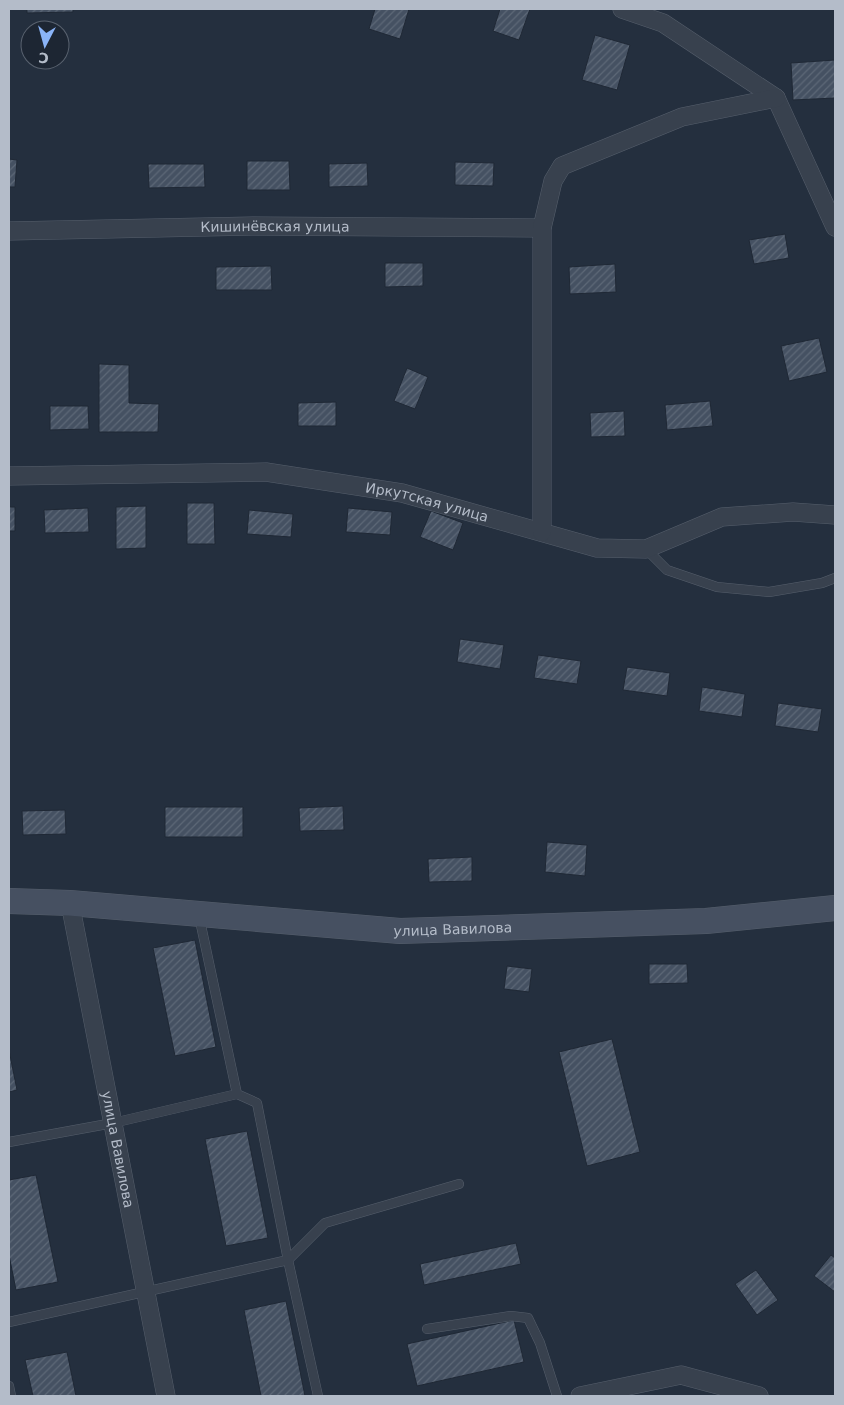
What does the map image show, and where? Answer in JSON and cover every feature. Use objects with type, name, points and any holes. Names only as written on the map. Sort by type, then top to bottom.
[{"type":"street","points":[[622,9],[662,23],[776,98],[835,227]]},
{"type":"street","points":[[542,532],[542,228],[553,181],[562,166],[682,117],[776,98]]},
{"type":"street","name":"Кишинёвская улица","points":[[9,231],[253,226],[542,228]]},
{"type":"street","name":"Иркутская улица","points":[[9,476],[266,472],[402,493],[597,548],[646,549],[722,517],[793,512],[835,515]]},
{"type":"street","name":"улица Вавилова","points":[[9,901],[70,903],[400,931],[706,921],[835,908]]},
{"type":"street","name":"улица Вавилова","points":[[70,903],[166,1396]]},
{"type":"street","points":[[580,1396],[681,1375],[758,1396]]},
{"type":"lane","points":[[646,549],[667,570],[717,587],[769,592],[822,583],[835,578]]},
{"type":"lane","points":[[198,914],[237,1094]]},
{"type":"lane","points":[[9,1142],[113,1123],[237,1094],[257,1102],[288,1260],[318,1396]]},
{"type":"lane","points":[[9,1322],[288,1260],[325,1223],[459,1184]]},
{"type":"lane","points":[[427,1329],[511,1316],[528,1318],[540,1343],[557,1396]]},
{"type":"lane","points":[[9,1386],[11,1396]]},
{"type":"building","points":[[27,9],[73,9],[73,12],[27,13]]},
{"type":"building","points":[[375,9],[409,9],[400,39],[369,29]]},
{"type":"building","points":[[500,9],[530,9],[519,40],[493,31]]},
{"type":"building","points":[[595,35],[630,45],[617,90],[582,80]]},
{"type":"building","points":[[835,60],[835,98],[793,100],[791,63]]},
{"type":"building","points":[[9,159],[17,160],[15,187],[9,187]]},
{"type":"building","points":[[247,161],[289,161],[290,190],[247,190]]},
{"type":"building","points":[[455,162],[494,163],[493,186],[455,185]]},
{"type":"building","points":[[367,163],[368,186],[329,187],[329,164]]},
{"type":"building","points":[[148,164],[204,164],[205,187],[149,188]]},
{"type":"building","points":[[785,234],[789,258],[754,264],[749,240]]},
{"type":"building","points":[[385,263],[423,263],[423,286],[385,287]]},
{"type":"building","points":[[615,264],[616,292],[570,294],[569,267]]},
{"type":"building","points":[[271,266],[272,290],[216,290],[216,267]]},
{"type":"building","points":[[819,338],[827,372],[789,381],[781,346]]},
{"type":"building","points":[[99,364],[129,365],[129,403],[159,404],[158,432],[99,432]]},
{"type":"building","points":[[407,368],[428,377],[415,409],[394,401]]},
{"type":"building","points":[[710,401],[713,426],[667,430],[665,405]]},
{"type":"building","points":[[336,402],[336,426],[298,426],[298,403]]},
{"type":"building","points":[[50,406],[88,406],[89,429],[50,430]]},
{"type":"building","points":[[624,411],[625,436],[591,437],[590,413]]},
{"type":"building","points":[[187,503],[214,503],[215,544],[187,544]]},
{"type":"building","points":[[146,506],[146,548],[116,549],[116,507]]},
{"type":"building","points":[[9,507],[15,507],[15,531],[9,531]]},
{"type":"building","points":[[88,508],[89,532],[45,533],[44,510]]},
{"type":"building","points":[[348,508],[392,512],[390,535],[346,532]]},
{"type":"building","points":[[249,510],[293,514],[291,537],[247,534]]},
{"type":"building","points":[[431,511],[463,523],[453,550],[420,537]]},
{"type":"building","points":[[460,639],[504,645],[500,669],[457,662]]},
{"type":"building","points":[[538,655],[581,661],[577,684],[534,678]]},
{"type":"building","points":[[627,667],[670,673],[667,696],[623,690]]},
{"type":"building","points":[[702,687],[745,694],[742,717],[699,711]]},
{"type":"building","points":[[778,703],[822,709],[818,732],[775,726]]},
{"type":"building","points":[[343,806],[344,830],[300,831],[299,808]]},
{"type":"building","points":[[165,807],[243,807],[243,837],[165,837]]},
{"type":"building","points":[[65,810],[66,834],[23,835],[22,811]]},
{"type":"building","points":[[547,842],[587,845],[585,876],[545,872]]},
{"type":"building","points":[[472,857],[472,881],[429,882],[428,859]]},
{"type":"building","points":[[195,940],[216,1047],[175,1056],[153,948]]},
{"type":"building","points":[[649,964],[687,964],[688,983],[649,984]]},
{"type":"building","points":[[507,966],[532,969],[529,992],[504,989]]},
{"type":"building","points":[[612,1039],[640,1152],[587,1166],[559,1052]]},
{"type":"building","points":[[9,1050],[17,1090],[9,1092]]},
{"type":"building","points":[[247,1131],[268,1238],[226,1246],[205,1139]]},
{"type":"building","points":[[36,1175],[58,1282],[16,1290],[9,1255],[9,1180]]},
{"type":"building","points":[[516,1243],[521,1264],[424,1285],[420,1264]]},
{"type":"building","points":[[831,1255],[835,1258],[835,1292],[814,1276]]},
{"type":"building","points":[[756,1270],[778,1300],[757,1315],[735,1284]]},
{"type":"building","points":[[286,1301],[305,1396],[261,1396],[244,1310]]},
{"type":"building","points":[[514,1320],[524,1362],[417,1386],[407,1344]]},
{"type":"building","points":[[67,1352],[76,1396],[33,1396],[25,1360]]}]
